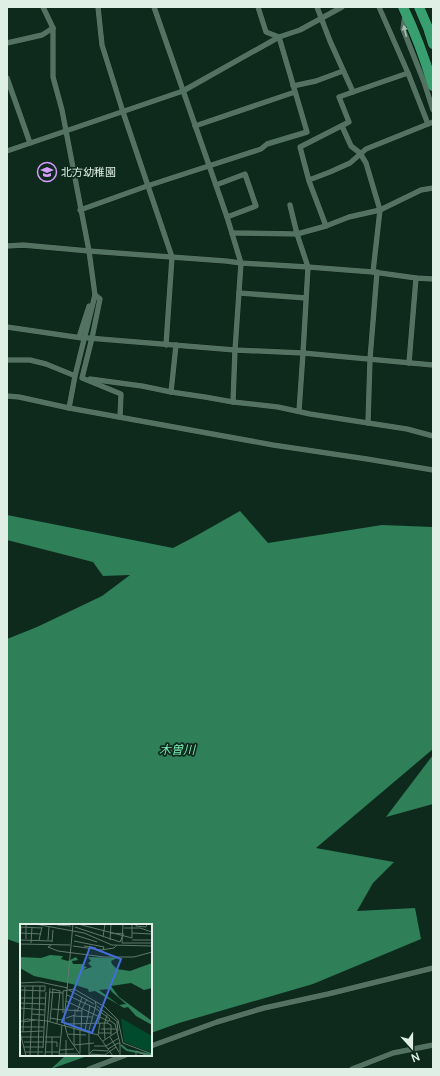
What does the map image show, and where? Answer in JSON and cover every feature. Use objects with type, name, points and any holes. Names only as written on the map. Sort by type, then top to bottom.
[{"type":"highway","points":[[419,7],[433,44]]},
{"type":"highway","points":[[404,9],[415,34],[433,86]]},
{"type":"street","points":[[43,7],[53,28],[53,78],[62,110],[89,251],[95,295],[75,376],[70,408]]},
{"type":"street","points":[[98,7],[102,45],[172,257],[166,345]]},
{"type":"street","points":[[154,7],[227,217],[241,263],[233,402]]},
{"type":"street","points":[[258,7],[266,32],[279,37]]},
{"type":"street","points":[[317,7],[353,92]]},
{"type":"street","points":[[7,151],[183,91],[279,37],[300,30],[342,7]]},
{"type":"street","points":[[309,180],[350,163],[366,149],[430,123],[379,7]]},
{"type":"street","points":[[404,9],[403,29],[424,82],[433,110]]},
{"type":"street","points":[[7,43],[42,35],[53,28]]},
{"type":"street","points":[[279,37],[310,142]]},
{"type":"street","points":[[195,126],[343,71]]},
{"type":"street","points":[[326,226],[309,180],[300,147],[349,122],[339,97],[408,73]]},
{"type":"street","points":[[7,78],[30,143]]},
{"type":"street","points":[[342,126],[351,146],[360,153],[366,163],[380,210],[370,359],[368,423]]},
{"type":"street","points":[[80,210],[261,149],[267,144],[306,132]]},
{"type":"street","points":[[216,185],[245,174],[254,199],[256,206],[227,217]]},
{"type":"street","points":[[232,233],[297,234],[326,226],[349,217],[380,210],[421,190],[433,188]]},
{"type":"street","points":[[290,205],[297,234],[308,267],[299,412]]},
{"type":"street","points":[[7,246],[24,245],[241,263],[375,272],[433,279]]},
{"type":"street","points":[[409,363],[416,278]]},
{"type":"street","points":[[240,293],[306,298]]},
{"type":"street","points":[[86,338],[100,299],[95,295]]},
{"type":"street","points":[[80,377],[91,300],[95,295]]},
{"type":"street","points":[[7,327],[86,338],[235,350],[303,353],[433,365]]},
{"type":"street","points":[[171,392],[176,345]]},
{"type":"street","points":[[7,360],[30,360],[73,374]]},
{"type":"street","points":[[80,377],[233,402],[278,407],[299,412],[407,429],[433,436]]},
{"type":"street","points":[[80,377],[121,394],[120,417]]},
{"type":"street","points":[[7,396],[25,398],[70,408],[273,445],[433,470]]},
{"type":"street","points":[[152,1046],[217,1022],[264,1008],[433,968]]},
{"type":"street","points":[[352,1069],[359,1068],[393,1053],[433,1046]]},
{"type":"street","points":[[89,1069],[123,1056]]},
{"type":"water","name":"木曽川","points":[[240,511],[268,543],[382,525],[433,527],[433,749],[316,848],[394,862],[373,883],[357,911],[415,908],[421,939],[313,984],[179,1023],[152,1033],[152,924],[20,924],[20,944],[7,939],[7,639],[37,627],[102,596],[130,575],[103,576],[93,562],[7,540],[7,515],[173,548]]},
{"type":"water","points":[[433,755],[433,804],[386,817]]},
{"type":"water","points":[[65,1056],[87,1056],[51,1069]]},
{"type":"place","name":"北方幼稚園","points":[[47,172]]}]
